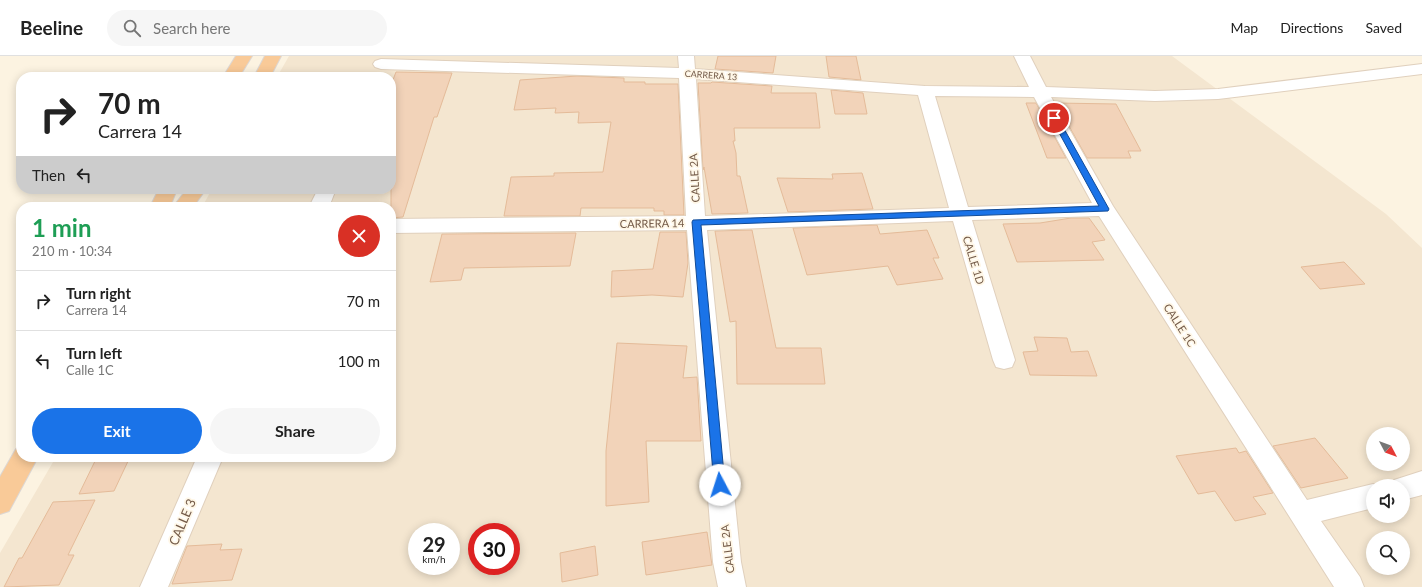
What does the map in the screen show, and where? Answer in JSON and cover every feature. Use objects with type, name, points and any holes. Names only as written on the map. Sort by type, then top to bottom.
[{"type":"highway","points":[[235,72],[244,56]]},
{"type":"highway","points":[[265,72],[273,56]]},
{"type":"highway","points":[[187,202],[193,194]]},
{"type":"highway","points":[[0,502],[23,462]]},
{"type":"street","name":"CALLE 1C","points":[[1022,56],[1040,92],[1105,209],[1301,514],[1350,587]]},
{"type":"street","name":"CARRERA 13","points":[[380,66],[687,65],[925,91],[1040,92],[1155,96],[1200,95],[1422,69]]},
{"type":"street","name":"CALLE 2A","points":[[687,65],[696,222],[727,562],[732,587]]},
{"type":"street","name":"CALLE 1D","points":[[925,91],[1004,360]]},
{"type":"street","name":"CARRERA 14","points":[[396,226],[696,222],[1105,209]]},
{"type":"street","name":"CALLE 3","points":[[154,587],[208,462]]},
{"type":"street","points":[[1410,486],[1422,483]]},
{"type":"street","points":[[1301,514],[1366,498]]},
{"type":"shaded area","points":[[289,56],[1172,56],[1386,214],[1422,248],[1422,587],[0,587],[0,553],[53,462],[396,462],[396,202],[205,202],[209,194],[396,194],[396,72],[280,72]]},
{"type":"building","points":[[718,56],[776,56],[773,73],[715,69]]},
{"type":"building","points":[[826,56],[856,56],[861,80],[829,77]]},
{"type":"building","points":[[396,72],[452,73],[437,117],[434,117],[403,217],[396,218],[396,202],[391,202],[391,194],[396,194]]},
{"type":"building","points":[[577,76],[624,78],[624,82],[645,82],[645,84],[678,84],[684,215],[664,215],[664,211],[654,211],[654,208],[581,208],[580,216],[504,216],[511,177],[554,176],[554,173],[603,172],[611,122],[578,123],[579,112],[555,113],[556,108],[514,110],[520,80]]},
{"type":"building","points":[[712,82],[772,86],[771,93],[816,93],[820,128],[734,128],[735,141],[733,141],[736,153],[737,176],[740,176],[748,213],[712,214],[704,167],[703,170],[698,83]]},
{"type":"building","points":[[831,90],[863,93],[867,114],[835,114]]},
{"type":"building","points":[[1026,103],[1036,103],[1066,158],[1047,158]]},
{"type":"building","points":[[1056,103],[1116,104],[1141,151],[1128,151],[1131,158],[1087,158]]},
{"type":"building","points":[[862,173],[873,209],[788,212],[777,178],[833,179],[832,174]]},
{"type":"building","points":[[1071,218],[1089,218],[1105,240],[1092,242],[1104,260],[1017,262],[1003,224],[1040,223]]},
{"type":"building","points":[[877,225],[880,234],[927,230],[939,258],[933,258],[943,279],[897,285],[888,266],[807,275],[793,228]]},
{"type":"building","points":[[752,230],[776,348],[821,348],[825,384],[737,384],[736,321],[730,322],[715,231]]},
{"type":"building","points":[[660,232],[686,232],[688,263],[683,297],[652,295],[611,297],[612,271],[653,269]]},
{"type":"building","points":[[576,233],[570,266],[464,268],[461,280],[430,282],[442,234]]},
{"type":"building","points":[[1344,262],[1365,284],[1320,289],[1301,267]]},
{"type":"building","points":[[1034,337],[1067,338],[1071,352],[1088,351],[1097,376],[1030,375],[1023,352],[1038,351]]},
{"type":"building","points":[[617,343],[687,346],[683,378],[697,377],[701,441],[646,441],[649,502],[606,506],[606,451]]},
{"type":"building","points":[[1315,438],[1348,478],[1301,488],[1273,446]]},
{"type":"building","points":[[1236,448],[1239,453],[1246,451],[1273,493],[1253,497],[1266,514],[1235,521],[1215,491],[1198,494],[1176,456]]},
{"type":"building","points":[[95,462],[128,462],[114,491],[79,494]]},
{"type":"building","points":[[95,500],[68,555],[74,555],[59,585],[4,587],[19,558],[22,558],[53,502]]},
{"type":"building","points":[[707,532],[712,565],[646,575],[642,542]]},
{"type":"building","points":[[222,544],[220,550],[242,549],[232,580],[172,584],[187,546]]},
{"type":"building","points":[[595,546],[598,575],[562,582],[560,553]]},
{"type":"route","points":[[720,485],[696,222],[1105,209],[1054,118]]}]
